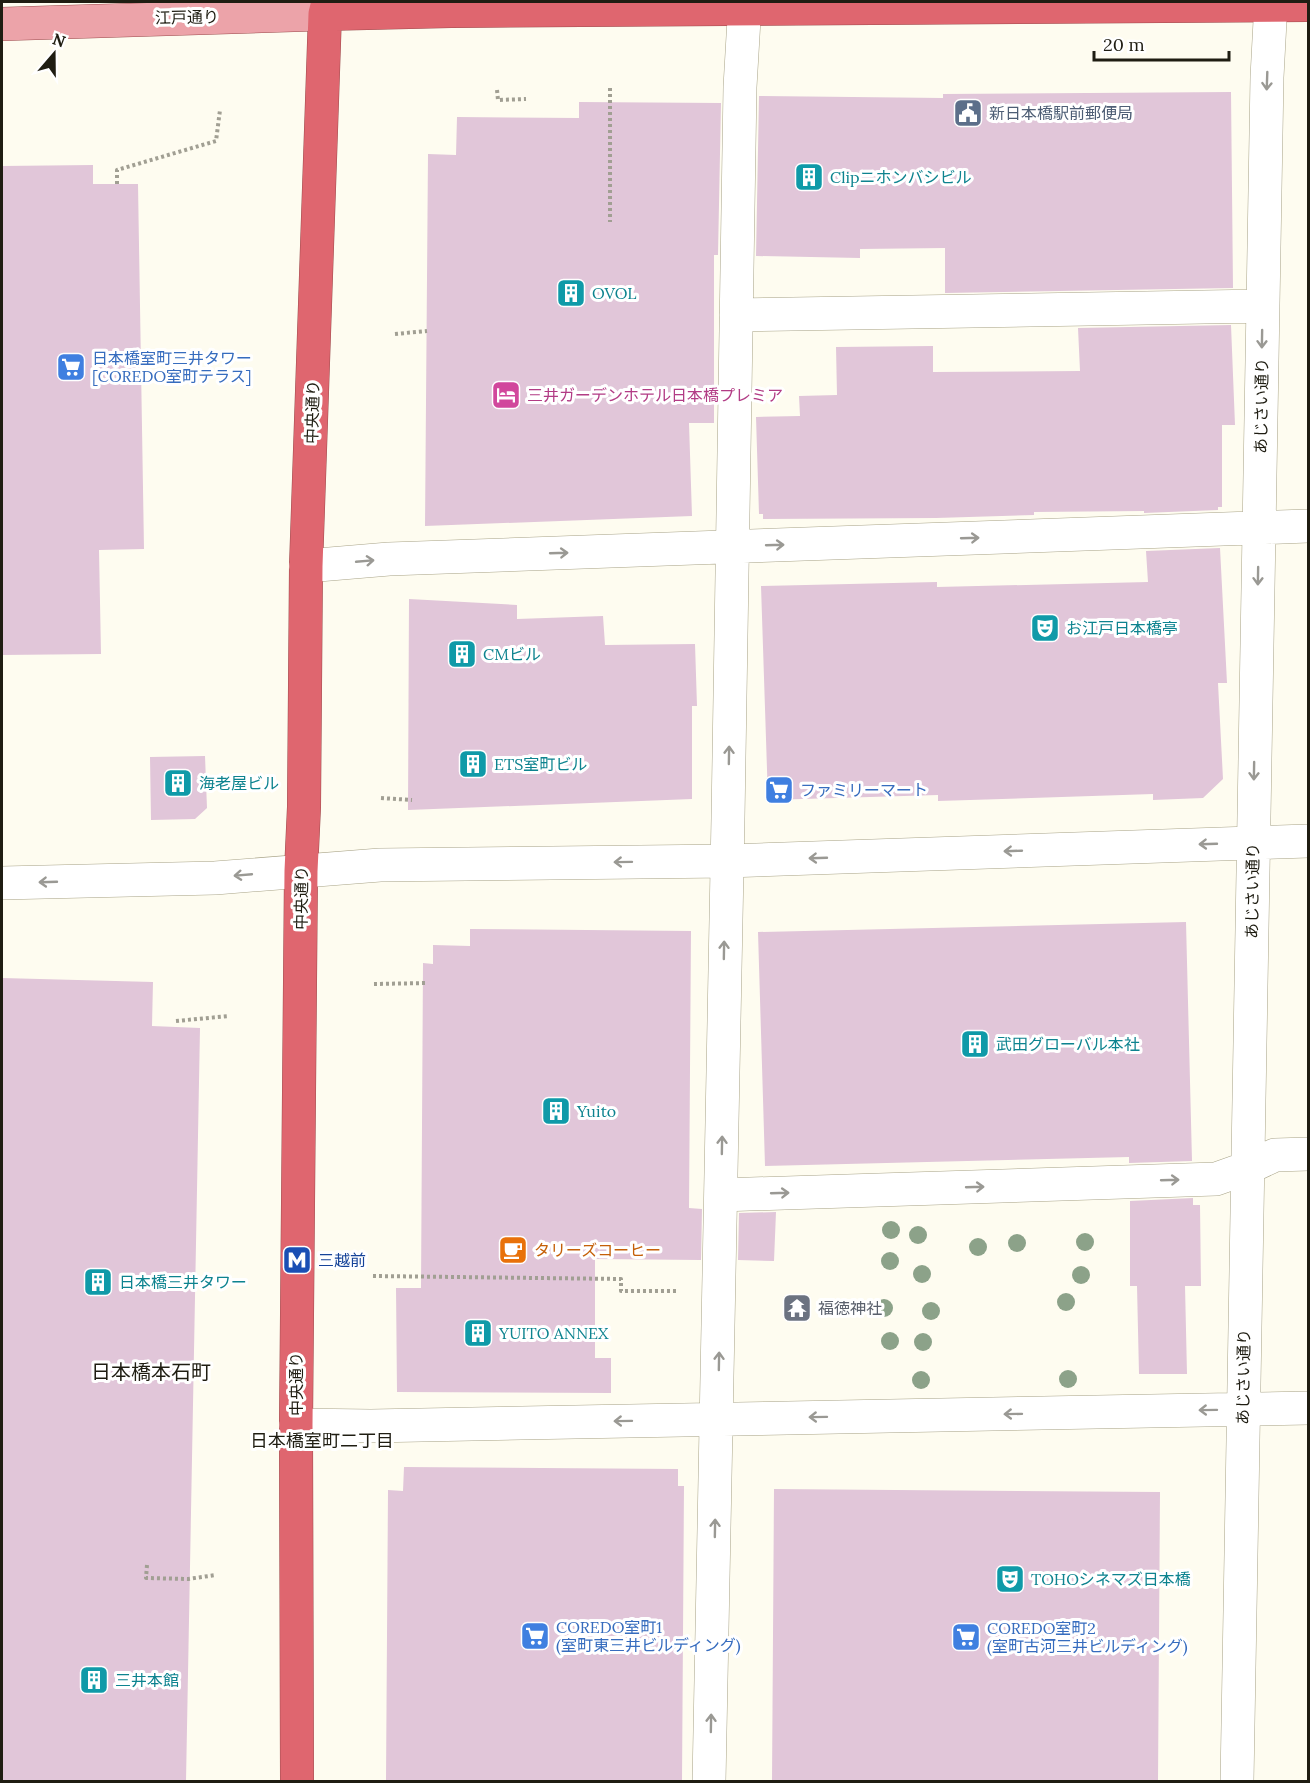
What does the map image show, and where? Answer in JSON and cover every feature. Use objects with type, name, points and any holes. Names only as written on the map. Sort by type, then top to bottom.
[{"type":"highway","name":"江戸通り","points":[[325,6],[1271,3],[1308,5]]},
{"type":"highway","name":"中央通り","points":[[297,1782],[296,1425],[301,871],[304,807],[306,566],[325,6]]},
{"type":"main road","name":"江戸通り","points":[[2,24],[325,6]]},
{"type":"street","name":"あじさい通り","points":[[1237,1782],[1262,306],[1267,77],[1271,3]]},
{"type":"street","points":[[710,1782],[740,87],[744,5]]},
{"type":"street","points":[[736,315],[1262,306]]},
{"type":"street","points":[[306,566],[389,559],[1308,526]]},
{"type":"street","points":[[2,883],[214,878],[380,865],[727,861],[1308,841]]},
{"type":"street","points":[[721,1195],[1216,1179],[1275,1155],[1308,1154]]},
{"type":"street","points":[[296,1425],[383,1426],[1308,1408]]},
{"type":"path","points":[[610,88],[610,222]]},
{"type":"path","points":[[497,90],[498,100],[526,99]]},
{"type":"path","points":[[117,184],[117,170],[216,141],[220,110]]},
{"type":"path","points":[[395,334],[427,331]]},
{"type":"path","points":[[381,798],[412,800]]},
{"type":"path","points":[[374,984],[428,983]]},
{"type":"path","points":[[176,1021],[229,1016]]},
{"type":"path","points":[[373,1276],[621,1279],[621,1291],[720,1292]]},
{"type":"path","points":[[147,1566],[146,1578],[189,1579],[216,1575]]},
{"type":"building","points":[[1231,92],[1233,288],[945,293],[945,248],[860,249],[860,258],[756,256],[759,96],[943,98],[943,94]]},
{"type":"building","name":"OVOL","points":[[579,102],[721,103],[718,255],[714,255],[714,423],[689,423],[692,516],[425,526],[428,154],[456,155],[457,117],[579,118]]},
{"type":"building","name":"日本橋室町三井タワー [COREDO室町テラス]","points":[[93,165],[93,184],[138,184],[144,549],[99,550],[101,654],[2,655],[2,166]]},
{"type":"building","points":[[1231,325],[1235,425],[1222,425],[1222,507],[1218,507],[1218,510],[1144,513],[1144,511],[1034,512],[1034,515],[936,518],[763,519],[763,514],[759,514],[756,417],[800,416],[799,396],[837,395],[836,347],[933,346],[933,372],[1080,371],[1078,328]]},
{"type":"building","points":[[1220,548],[1227,683],[1218,683],[1223,779],[1203,798],[1153,800],[1153,794],[938,801],[938,795],[768,800],[761,586],[937,582],[937,587],[1148,582],[1146,551]]},
{"type":"building","points":[[409,599],[517,605],[517,619],[603,616],[605,645],[695,644],[697,706],[692,706],[692,799],[408,810]]},
{"type":"building","name":"海老屋ビル","points":[[205,756],[207,808],[195,819],[151,820],[150,757]]},
{"type":"building","name":"武田グローバル本社","points":[[1186,922],[1192,1161],[1129,1163],[1129,1157],[765,1166],[758,932]]},
{"type":"building","name":"Yuito","points":[[470,929],[691,931],[689,1208],[702,1209],[701,1260],[595,1259],[595,1358],[611,1358],[611,1393],[397,1392],[396,1288],[421,1288],[423,963],[433,964],[433,945],[470,946]]},
{"type":"building","name":"日本橋三井タワー","points":[[2,978],[153,982],[152,1026],[200,1028],[186,1782],[2,1782]]},
{"type":"building","points":[[1193,1198],[1193,1205],[1200,1205],[1201,1286],[1185,1286],[1187,1374],[1139,1374],[1137,1286],[1130,1286],[1130,1201]]},
{"type":"building","points":[[776,1212],[774,1261],[738,1260],[739,1213]]},
{"type":"building","name":"COREDO室町1 (室町東三井ビルディング)","points":[[404,1467],[678,1469],[678,1486],[684,1486],[682,1782],[386,1782],[388,1490],[403,1491]]},
{"type":"building","name":"COREDO室町2 (室町古河三井ビルディング)","points":[[774,1489],[1160,1492],[1158,1782],[772,1782]]},
{"type":"place","name":"新日本橋駅前郵便局","points":[[968,113]]},
{"type":"place","name":"Clipニホンバシビル","points":[[809,177]]},
{"type":"place","name":"OVOL","points":[[571,293]]},
{"type":"place","name":"日本橋室町三井タワー [COREDO室町テラス]","points":[[71,367]]},
{"type":"place","name":"三井ガーデンホテル日本橋プレミア","points":[[506,395]]},
{"type":"place","name":"お江戸日本橋亭","points":[[1045,628]]},
{"type":"place","name":"CMビル","points":[[462,654]]},
{"type":"place","name":"ETS室町ビル","points":[[473,764]]},
{"type":"place","name":"海老屋ビル","points":[[178,783]]},
{"type":"place","name":"ファミリーマート","points":[[779,790]]},
{"type":"place","name":"武田グローバル本社","points":[[975,1044]]},
{"type":"place","name":"Yuito","points":[[556,1111]]},
{"type":"place","name":"タリーズコーヒー","points":[[513,1250]]},
{"type":"place","name":"三越前","points":[[297,1260]]},
{"type":"place","name":"日本橋三井タワー","points":[[98,1282]]},
{"type":"place","name":"福徳神社","points":[[797,1308]]},
{"type":"place","name":"YUITO ANNEX","points":[[478,1333]]},
{"type":"place","name":"TOHOシネマズ日本橋","points":[[1010,1579]]},
{"type":"place","name":"COREDO室町1 (室町東三井ビルディング)","points":[[535,1636]]},
{"type":"place","name":"COREDO室町2 (室町古河三井ビルディング)","points":[[966,1637]]},
{"type":"place","name":"三井本館","points":[[94,1680]]},
{"type":"district","name":"日本橋本石町","points":[[151,1371]]},
{"type":"district","name":"日本橋室町二丁目","points":[[322,1440]]}]
